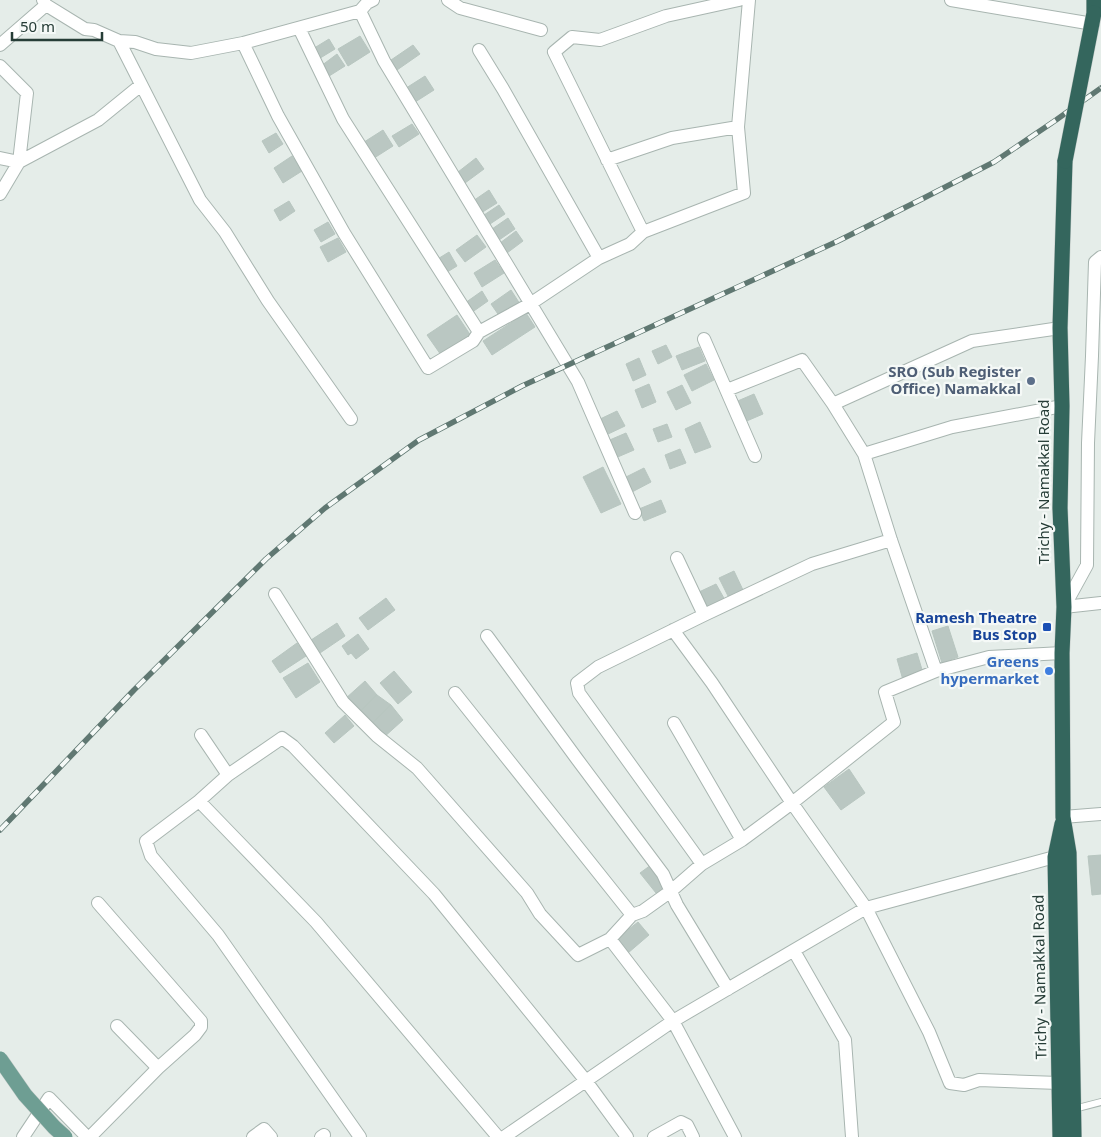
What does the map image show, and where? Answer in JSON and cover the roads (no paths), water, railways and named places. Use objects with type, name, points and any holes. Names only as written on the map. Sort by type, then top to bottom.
[{"type":"highway","name":"Trichy - Namakkal Road","points":[[1060,1137],[1059,1083],[1064,817],[1062,653],[1064,607],[1060,508],[1062,406],[1060,328],[1065,161],[1093,12]]},
{"type":"highway","name":"Trichy - Namakkal Road","points":[[1062,855],[1074,1137]]},
{"type":"main road","points":[[0,1059],[25,1095],[65,1137]]},
{"type":"street","points":[[0,45],[44,3],[85,29],[94,30],[119,42],[135,42],[156,49],[191,53],[243,43],[360,11],[367,3],[373,0]]},
{"type":"street","points":[[448,0],[460,8],[541,30]]},
{"type":"street","points":[[643,232],[554,52],[572,37],[600,40],[666,16],[739,0]]},
{"type":"street","points":[[243,43],[278,116],[344,233],[428,368],[473,341],[479,332],[530,304],[599,258],[630,244],[643,232],[744,193],[738,127],[749,0]]},
{"type":"street","points":[[951,0],[1093,12]]},
{"type":"street","points":[[360,11],[384,61],[578,382],[635,513]]},
{"type":"street","points":[[299,28],[342,119],[479,332]]},
{"type":"street","points":[[119,42],[200,200],[225,232],[268,301],[351,419]]},
{"type":"street","points":[[479,50],[599,258]]},
{"type":"street","points":[[0,66],[27,93],[19,162],[0,194]]},
{"type":"street","points":[[0,158],[19,162],[98,120],[141,84]]},
{"type":"street","points":[[607,160],[672,138],[738,127]]},
{"type":"street","points":[[1064,607],[1087,565],[1088,443],[1095,262],[1101,256]]},
{"type":"street","points":[[833,404],[972,341],[1060,328]]},
{"type":"street","points":[[704,339],[755,456]]},
{"type":"street","points":[[727,390],[802,360],[833,404],[864,454],[936,671]]},
{"type":"street","points":[[864,454],[952,427],[1062,406]]},
{"type":"street","points":[[702,864],[579,692],[577,683],[598,667],[812,564],[891,540]]},
{"type":"street","points":[[677,558],[704,615]]},
{"type":"street","points":[[275,594],[344,702],[377,736],[417,768],[527,893],[540,914],[578,955],[610,939],[632,915],[643,911],[671,891],[702,864],[742,840],[894,722],[885,692],[936,671],[989,657],[1062,653]]},
{"type":"street","points":[[1064,607],[1101,603]]},
{"type":"street","points":[[673,630],[712,683],[792,803],[866,908],[929,1032],[950,1083],[964,1085],[979,1080],[1059,1083]]},
{"type":"street","points":[[487,636],[663,874],[677,905],[728,989]]},
{"type":"street","points":[[455,693],[632,915]]},
{"type":"street","points":[[674,723],[742,840]]},
{"type":"street","points":[[201,735],[228,775]]},
{"type":"street","points":[[360,1137],[218,935],[152,856],[146,842],[199,801],[228,775],[282,738],[293,746],[434,894],[586,1081],[627,1137]]},
{"type":"street","points":[[199,801],[316,922],[498,1137]]},
{"type":"street","points":[[1064,817],[1101,814]]},
{"type":"street","points":[[504,1137],[673,1021],[866,908],[1062,855]]},
{"type":"street","points":[[23,1137],[49,1098],[89,1137],[158,1068],[195,1035],[201,1027],[201,1021],[98,903]]},
{"type":"street","points":[[610,939],[673,1021],[735,1137]]},
{"type":"street","points":[[794,950],[845,1040],[852,1137]]},
{"type":"street","points":[[117,1026],[158,1068]]},
{"type":"street","points":[[654,1137],[681,1122],[687,1125],[693,1137]]},
{"type":"street","points":[[253,1137],[264,1129],[271,1137]]},
{"type":"lane","points":[[1073,1109],[1101,1102]]},
{"type":"railway","points":[[0,830],[134,690],[266,559],[325,508],[419,440],[522,386],[838,241],[994,162],[1101,88]]},
{"type":"place","name":"SRO (Sub Register Office) Namakkal","points":[[1031,381]]},
{"type":"place","name":"Ramesh Theatre Bus Stop","points":[[1047,627]]},
{"type":"place","name":"Greens hypermarket","points":[[1049,671]]}]
